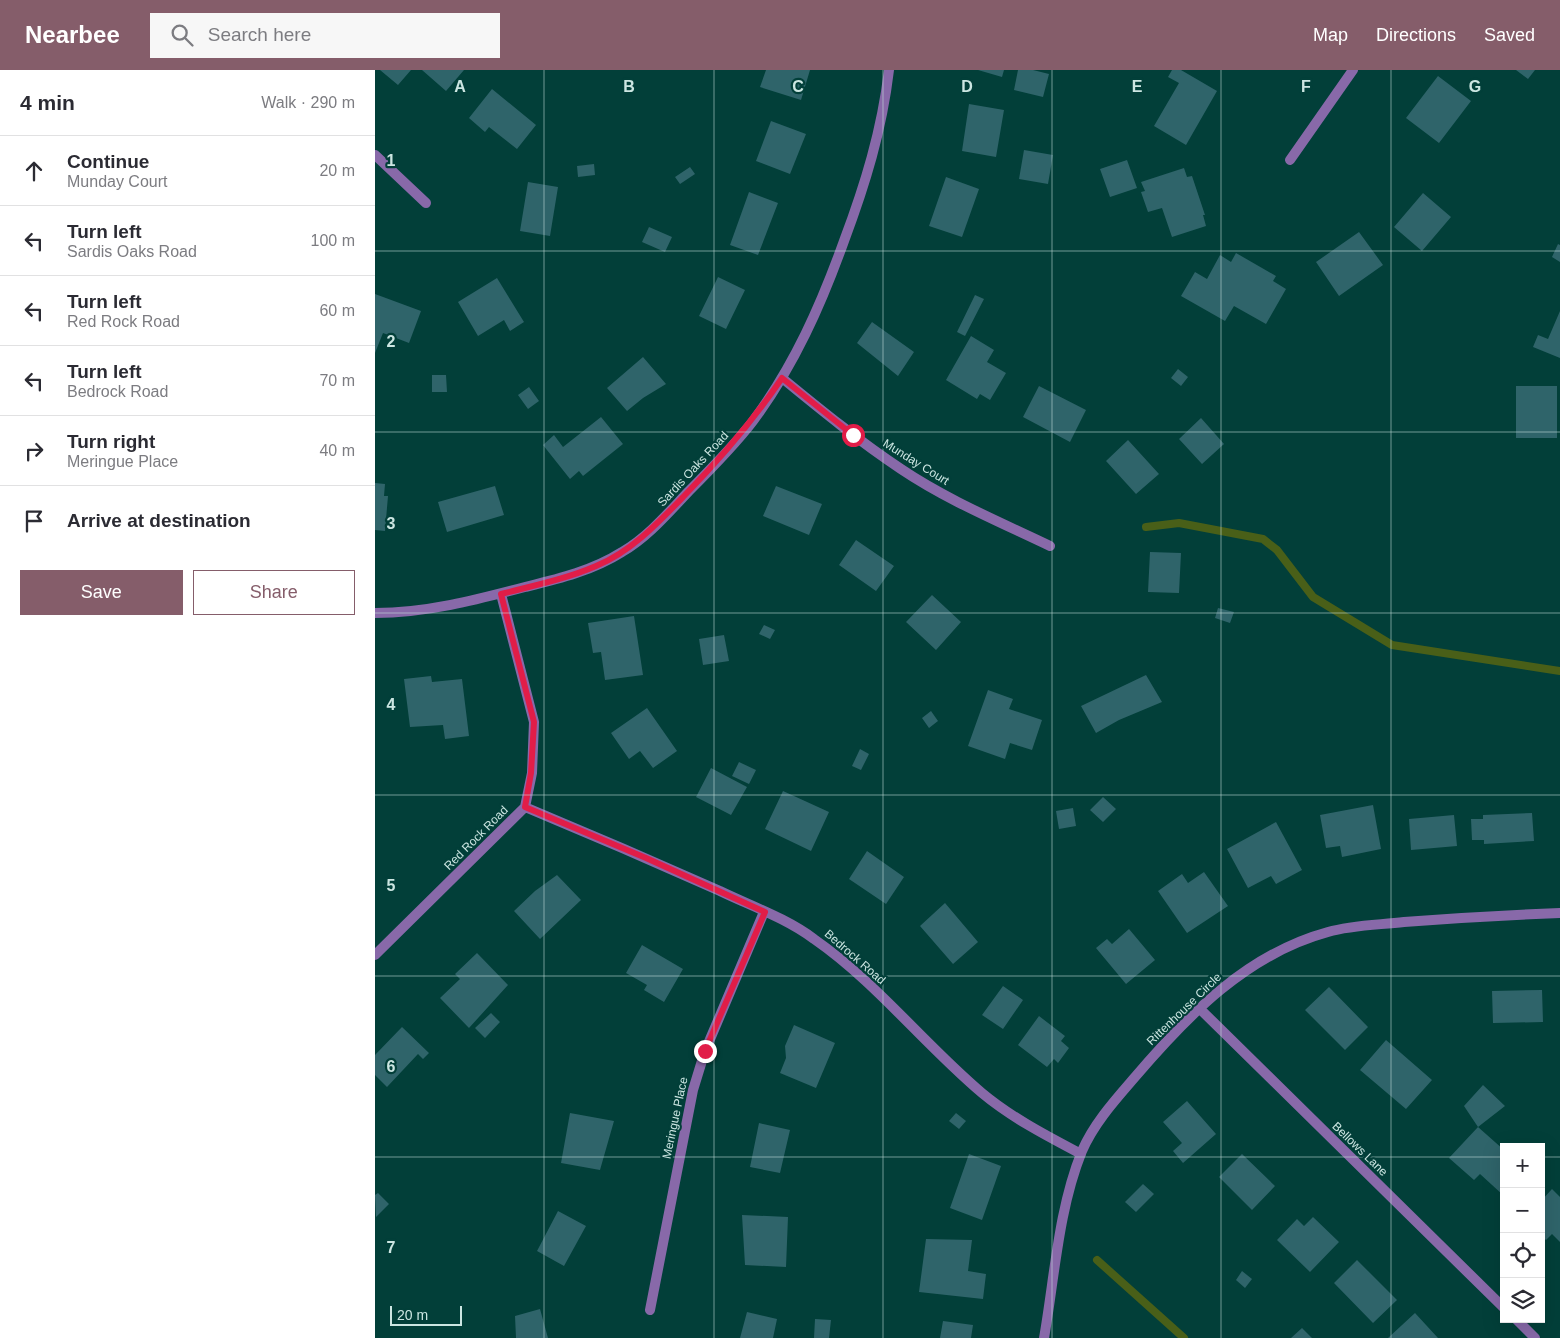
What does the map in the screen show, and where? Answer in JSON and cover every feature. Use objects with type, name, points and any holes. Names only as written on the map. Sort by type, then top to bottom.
[{"type":"street","name":"Sardis Oaks Road","points":[[375,613],[419,612],[501,594],[596,566],[622,552],[640,539],[727,452],[753,422],[782,378],[808,331],[828,284],[868,175],[886,98],[889,70]]},
{"type":"street","points":[[1289,160],[1353,70]]},
{"type":"street","points":[[375,155],[426,203]]},
{"type":"street","name":"Munday Court","points":[[782,378],[853,435],[902,470],[945,494],[1050,546]]},
{"type":"street","name":"Red Rock Road","points":[[375,955],[525,807],[531,773],[534,722],[501,594]]},
{"type":"street","name":"Bedrock Road","points":[[525,807],[646,858],[790,924],[834,953],[983,1094],[1026,1125],[1081,1154]]},
{"type":"street","name":"Meringue Place","points":[[650,1310],[672,1203],[683,1130],[693,1090],[705,1051],[765,912]]},
{"type":"street","name":"Rittenhouse Circle","points":[[1044,1338],[1055,1259],[1069,1192],[1086,1142],[1109,1108],[1163,1044],[1199,1008],[1236,976],[1279,950],[1328,932],[1356,926],[1459,917],[1560,913]]},
{"type":"street","name":"Bellows Lane","points":[[1199,1008],[1500,1304]]},
{"type":"street","points":[[1519,1323],[1535,1338]]},
{"type":"building","points":[[380,70],[411,70],[398,85]]},
{"type":"building","points":[[422,70],[464,70],[446,91]]},
{"type":"building","points":[[766,70],[810,70],[801,100],[760,87]]},
{"type":"building","points":[[978,70],[1004,70],[1002,77]]},
{"type":"building","points":[[1018,70],[1033,70],[1049,74],[1043,97],[1014,90]]},
{"type":"building","points":[[1172,70],[1181,70],[1217,91],[1186,145],[1154,126],[1179,83],[1168,77]]},
{"type":"building","points":[[1516,70],[1535,70],[1528,79]]},
{"type":"building","points":[[1438,76],[1471,101],[1439,143],[1406,118]]},
{"type":"building","points":[[492,89],[536,125],[517,149],[489,127],[485,132],[469,118]]},
{"type":"building","points":[[969,104],[1004,110],[996,157],[962,151]]},
{"type":"building","points":[[771,121],[806,134],[790,174],[756,161]]},
{"type":"building","points":[[1024,150],[1053,155],[1048,184],[1019,179]]},
{"type":"building","points":[[1127,160],[1137,188],[1110,197],[1100,169]]},
{"type":"building","points":[[594,164],[595,175],[578,177],[577,166]]},
{"type":"building","points":[[690,167],[695,174],[680,184],[675,177]]},
{"type":"building","points":[[1184,168],[1187,177],[1192,176],[1205,215],[1203,215],[1206,226],[1172,237],[1162,208],[1148,212],[1141,192],[1145,191],[1141,182]]},
{"type":"building","points":[[946,177],[979,189],[962,237],[929,226]]},
{"type":"building","points":[[528,182],[558,187],[550,236],[520,231]]},
{"type":"building","points":[[749,192],[778,203],[758,255],[730,245]]},
{"type":"building","points":[[1423,193],[1451,217],[1422,251],[1394,227]]},
{"type":"building","points":[[649,227],[672,237],[665,252],[642,242]]},
{"type":"building","points":[[1359,232],[1383,265],[1339,296],[1316,262]]},
{"type":"building","points":[[1558,244],[1560,245],[1560,262],[1552,257]]},
{"type":"building","points":[[1236,253],[1276,276],[1273,281],[1286,289],[1266,324],[1234,306],[1225,321],[1181,296],[1195,272],[1207,279],[1220,255],[1231,262]]},
{"type":"building","points":[[718,277],[745,290],[726,329],[699,316]]},
{"type":"building","points":[[497,278],[524,322],[510,331],[504,320],[478,336],[458,302]]},
{"type":"building","points":[[375,294],[421,311],[409,343],[383,333],[375,353]]},
{"type":"building","points":[[975,295],[984,299],[965,336],[957,332]]},
{"type":"building","points":[[1560,311],[1560,358],[1533,347],[1538,335],[1548,339]]},
{"type":"building","points":[[872,322],[914,352],[898,376],[857,343]]},
{"type":"building","points":[[971,336],[994,350],[987,362],[1006,373],[990,400],[980,394],[977,399],[946,380]]},
{"type":"building","points":[[643,357],[666,384],[643,398],[627,411],[607,388]]},
{"type":"building","points":[[1178,369],[1188,377],[1181,386],[1171,378]]},
{"type":"building","points":[[432,375],[446,375],[447,392],[432,392]]},
{"type":"building","points":[[1039,386],[1086,410],[1070,442],[1023,417]]},
{"type":"building","points":[[1516,386],[1557,386],[1557,438],[1516,438]]},
{"type":"building","points":[[529,387],[539,401],[528,409],[518,395]]},
{"type":"building","points":[[601,417],[623,444],[583,476],[579,471],[570,479],[543,445],[554,435],[563,447]]},
{"type":"building","points":[[1201,418],[1224,444],[1202,464],[1179,439]]},
{"type":"building","points":[[1128,440],[1159,474],[1136,494],[1106,461]]},
{"type":"building","points":[[375,483],[385,484],[384,496],[388,496],[385,531],[375,530]]},
{"type":"building","points":[[495,486],[504,515],[447,532],[438,502]]},
{"type":"building","points":[[776,486],[822,504],[809,535],[763,516]]},
{"type":"building","points":[[856,540],[894,566],[876,591],[839,565]]},
{"type":"building","points":[[1150,552],[1181,553],[1179,593],[1148,592]]},
{"type":"building","points":[[932,595],[961,622],[936,650],[906,622]]},
{"type":"building","points":[[1218,608],[1234,612],[1230,623],[1215,618]]},
{"type":"building","points":[[634,616],[643,675],[605,680],[601,652],[593,653],[588,623]]},
{"type":"building","points":[[764,625],[775,630],[770,639],[759,634]]},
{"type":"building","points":[[724,635],[729,661],[703,665],[699,639]]},
{"type":"building","points":[[1146,675],[1162,702],[1119,720],[1096,733],[1081,706]]},
{"type":"building","points":[[431,676],[432,682],[462,679],[469,736],[445,739],[443,725],[410,727],[404,679]]},
{"type":"building","points":[[988,690],[1013,699],[1009,709],[1042,720],[1032,750],[1010,743],[1005,759],[968,746]]},
{"type":"building","points":[[647,708],[677,751],[653,768],[640,751],[629,759],[611,733]]},
{"type":"building","points":[[931,711],[938,721],[929,728],[922,718]]},
{"type":"building","points":[[860,749],[869,754],[861,770],[852,766]]},
{"type":"building","points":[[739,762],[756,770],[749,784],[732,776]]},
{"type":"building","points":[[711,768],[747,787],[731,815],[696,797]]},
{"type":"building","points":[[783,791],[829,812],[811,851],[765,829]]},
{"type":"building","points":[[1103,797],[1116,809],[1103,822],[1090,810]]},
{"type":"building","points":[[1373,805],[1381,849],[1342,857],[1340,846],[1326,848],[1320,815]]},
{"type":"building","points":[[1073,808],[1076,826],[1059,829],[1056,811]]},
{"type":"building","points":[[1532,813],[1534,841],[1484,844],[1484,840],[1472,840],[1471,819],[1483,819],[1483,815]]},
{"type":"building","points":[[1454,815],[1457,846],[1411,850],[1409,819]]},
{"type":"building","points":[[1276,822],[1302,870],[1276,884],[1271,876],[1248,888],[1227,849]]},
{"type":"building","points":[[867,851],[904,877],[886,904],[849,879]]},
{"type":"building","points":[[1204,872],[1228,906],[1187,933],[1158,891],[1182,874],[1188,883]]},
{"type":"building","points":[[557,875],[581,900],[540,939],[514,911],[535,891]]},
{"type":"building","points":[[945,903],[978,942],[953,964],[920,926]]},
{"type":"building","points":[[1129,929],[1155,960],[1126,984],[1096,948],[1107,939],[1112,944]]},
{"type":"building","points":[[642,945],[683,969],[664,1002],[644,990],[647,985],[626,973]]},
{"type":"building","points":[[477,953],[508,985],[469,1028],[440,998],[460,979],[455,974]]},
{"type":"building","points":[[1003,986],[1023,1000],[1003,1029],[982,1015]]},
{"type":"building","points":[[1329,987],[1368,1027],[1345,1050],[1305,1010]]},
{"type":"building","points":[[1542,990],[1543,1022],[1493,1023],[1492,991]]},
{"type":"building","points":[[491,1013],[500,1022],[485,1038],[475,1028]]},
{"type":"building","points":[[1039,1016],[1065,1036],[1061,1041],[1069,1048],[1058,1063],[1054,1059],[1047,1067],[1018,1045]]},
{"type":"building","points":[[794,1025],[835,1043],[816,1088],[780,1073],[786,1058],[785,1046]]},
{"type":"building","points":[[402,1027],[429,1053],[423,1059],[418,1054],[387,1087],[375,1075],[375,1055]]},
{"type":"building","points":[[1386,1040],[1432,1080],[1406,1109],[1360,1070]]},
{"type":"building","points":[[1483,1085],[1505,1106],[1478,1127],[1464,1106]]},
{"type":"building","points":[[1187,1101],[1216,1134],[1183,1163],[1173,1151],[1182,1143],[1163,1122]]},
{"type":"building","points":[[570,1113],[614,1121],[600,1170],[561,1163]]},
{"type":"building","points":[[956,1113],[966,1121],[959,1129],[949,1121]]},
{"type":"building","points":[[759,1123],[790,1130],[780,1173],[750,1167]]},
{"type":"building","points":[[1478,1127],[1500,1146],[1500,1192],[1480,1174],[1474,1180],[1449,1158]]},
{"type":"building","points":[[969,1154],[1001,1166],[982,1220],[950,1208]]},
{"type":"building","points":[[1242,1154],[1275,1186],[1252,1210],[1219,1177]]},
{"type":"building","points":[[1143,1184],[1154,1194],[1136,1212],[1125,1202]]},
{"type":"building","points":[[1552,1189],[1560,1197],[1560,1242],[1552,1234],[1545,1239],[1545,1197]]},
{"type":"building","points":[[378,1193],[389,1204],[376,1217],[375,1195]]},
{"type":"building","points":[[558,1211],[586,1226],[564,1266],[537,1251]]},
{"type":"building","points":[[742,1215],[788,1217],[786,1267],[745,1265]]},
{"type":"building","points":[[1313,1217],[1339,1242],[1310,1272],[1277,1240],[1297,1219],[1304,1226]]},
{"type":"building","points":[[926,1239],[972,1240],[968,1271],[986,1274],[983,1299],[919,1292]]},
{"type":"building","points":[[1357,1260],[1397,1300],[1373,1323],[1334,1283]]},
{"type":"building","points":[[1242,1271],[1252,1279],[1245,1288],[1236,1280]]},
{"type":"building","points":[[540,1309],[548,1338],[516,1338],[515,1316]]},
{"type":"building","points":[[747,1312],[777,1319],[773,1338],[740,1338]]},
{"type":"building","points":[[1415,1313],[1438,1338],[1388,1338]]},
{"type":"building","points":[[815,1319],[831,1320],[829,1338],[814,1338]]},
{"type":"building","points":[[943,1321],[973,1325],[971,1338],[940,1338]]},
{"type":"building","points":[[1302,1328],[1312,1338],[1291,1338]]},
{"type":"waterway","points":[[1146,527],[1179,523],[1263,539],[1277,550],[1313,597],[1392,645],[1560,671]]},
{"type":"waterway","points":[[1097,1260],[1184,1338]]},
{"type":"route","points":[[705,1051],[765,912],[646,858],[525,807],[531,773],[534,722],[522,668],[501,594],[596,566],[622,552],[640,539],[727,452],[753,422],[782,378],[853,435]]}]
